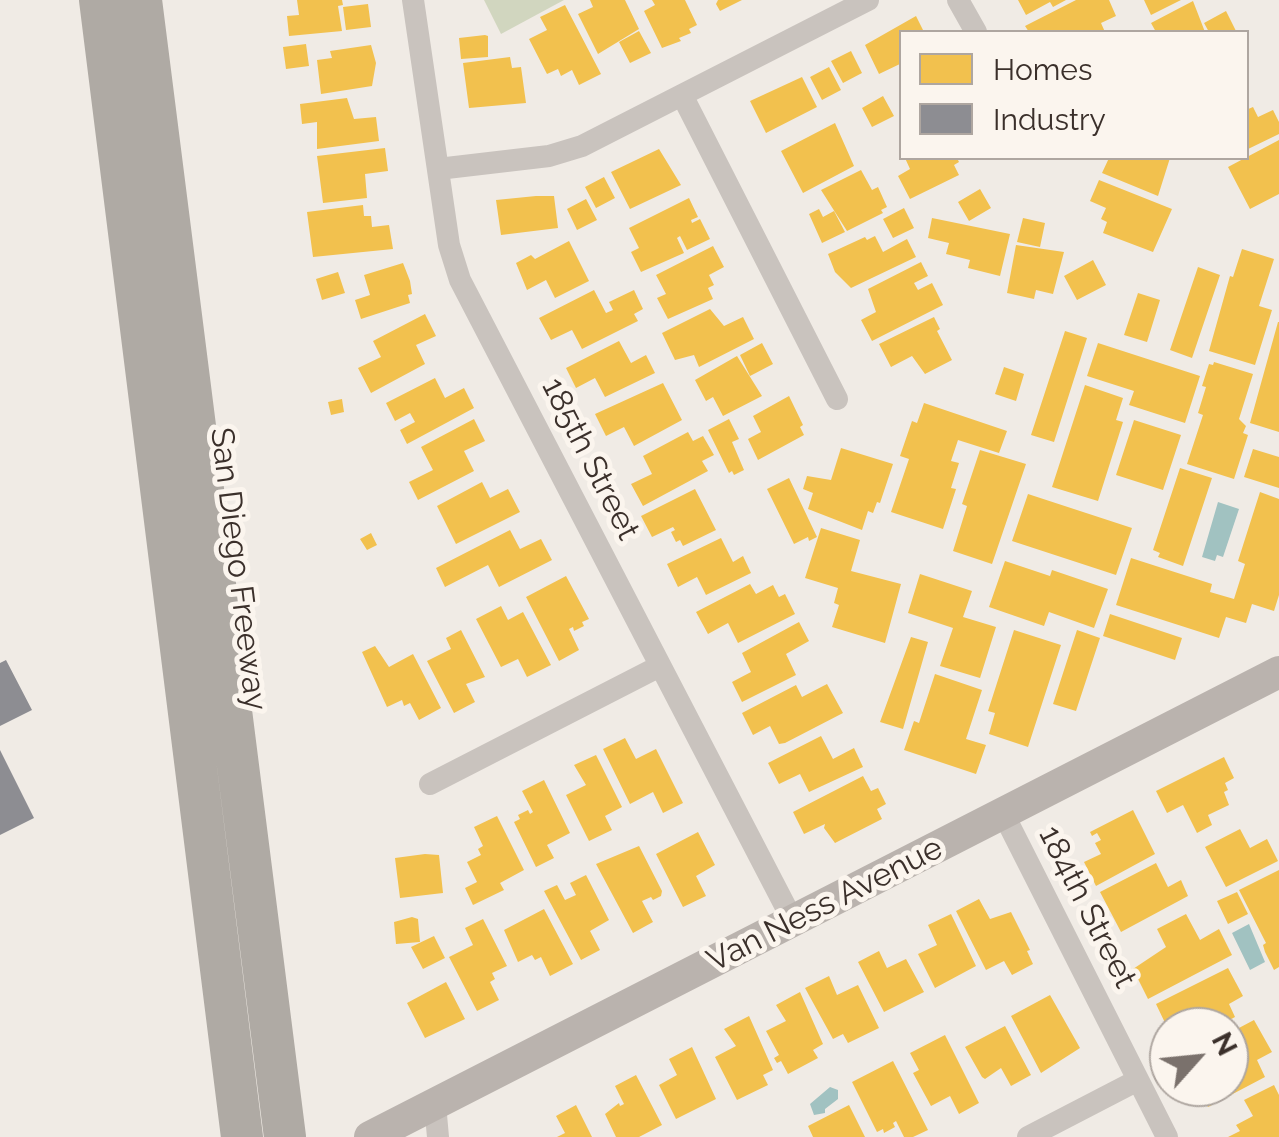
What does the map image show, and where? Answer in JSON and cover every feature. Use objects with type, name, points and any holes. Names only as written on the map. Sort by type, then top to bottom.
[{"type":"highway","name":"San Diego Freeway","points":[[100,0],[185,681],[270,1118]]},
{"type":"highway","points":[[142,0],[270,1118]]},
{"type":"highway","name":"San Diego Freeway","points":[[167,0],[270,1118]]},
{"type":"highway","name":"San Diego Freeway","points":[[270,1118],[310,1137]]},
{"type":"main road","name":"Van Ness Avenue","points":[[370,1137],[1279,672]]},
{"type":"street","name":"185th Street","points":[[413,0],[449,245],[460,280],[792,921]]},
{"type":"street","points":[[438,168],[549,156],[582,146],[868,0]]},
{"type":"street","points":[[958,0],[975,30]]},
{"type":"street","points":[[682,95],[837,399]]},
{"type":"street","points":[[430,784],[660,666]]},
{"type":"street","name":"184th Street","points":[[1003,813],[1167,1137]]},
{"type":"street","points":[[1028,1137],[1138,1080]]},
{"type":"street","points":[[435,1104],[438,1137]]},
{"type":"green space","points":[[484,0],[564,0],[501,34]]},
{"type":"water","points":[[1218,502],[1239,509],[1223,557],[1217,555],[1215,561],[1202,557]]},
{"type":"water","points":[[1249,924],[1265,962],[1250,970],[1232,933]]},
{"type":"water","points":[[830,1087],[838,1090],[838,1099],[825,1113],[814,1115],[810,1104]]},
{"type":"building: Homes","points":[[297,0],[342,0],[343,5],[338,6],[342,31],[289,36],[287,16],[299,15]]},
{"type":"building: Homes","points":[[590,0],[625,0],[639,29],[598,54],[578,14],[593,7]]},
{"type":"building: Homes","points":[[652,0],[685,0],[697,25],[679,38],[681,41],[662,48],[644,11],[655,5]]},
{"type":"building: Homes","points":[[718,0],[742,0],[720,11]]},
{"type":"building: Homes","points":[[1018,0],[1066,0],[1053,7],[1050,2],[1026,15]]},
{"type":"building: Homes","points":[[1076,0],[1109,0],[1116,16],[1101,23],[1104,30],[1028,30],[1025,26]]},
{"type":"building: Homes","points":[[1144,0],[1181,0],[1151,15]]},
{"type":"building: Homes","points":[[1193,1],[1204,30],[1155,30],[1151,23]]},
{"type":"building: Homes","points":[[368,4],[371,27],[346,30],[343,7]]},
{"type":"building: Homes","points":[[565,5],[601,74],[579,85],[572,70],[561,76],[558,69],[547,74],[529,39],[547,30],[540,17]]},
{"type":"building: Homes","points":[[1226,11],[1236,30],[1208,30],[1204,23]]},
{"type":"building: Homes","points":[[916,16],[923,30],[899,30],[899,64],[879,74],[865,45]]},
{"type":"building: Homes","points":[[639,31],[651,53],[630,63],[619,42]]},
{"type":"building: Homes","points":[[485,35],[488,57],[461,59],[459,38]]},
{"type":"building: Homes","points":[[306,44],[309,66],[286,69],[283,47]]},
{"type":"building: Homes","points":[[371,45],[376,63],[372,86],[321,94],[317,60],[332,58],[330,51]]},
{"type":"building: Homes","points":[[851,51],[862,73],[843,83],[831,61]]},
{"type":"building: Homes","points":[[510,57],[512,68],[521,67],[526,103],[469,108],[463,63]]},
{"type":"building: Homes","points":[[829,67],[841,90],[822,100],[810,77]]},
{"type":"building: Homes","points":[[802,77],[817,107],[766,133],[750,101]]},
{"type":"building: Homes","points":[[883,96],[894,116],[872,127],[862,108]]},
{"type":"building: Homes","points":[[347,98],[354,119],[376,117],[379,141],[317,149],[317,122],[302,124],[300,104]]},
{"type":"building: Homes","points":[[1253,107],[1258,117],[1273,110],[1279,134],[1249,149],[1249,109]]},
{"type":"building: Homes","points":[[835,123],[854,166],[803,193],[781,151]]},
{"type":"building: Homes","points":[[1279,140],[1279,194],[1250,209],[1228,167],[1249,160],[1249,156]]},
{"type":"building: Homes","points":[[385,148],[388,171],[365,174],[367,198],[323,203],[317,156]]},
{"type":"building: Homes","points":[[659,149],[681,185],[630,209],[611,172]]},
{"type":"building: Homes","points":[[906,160],[959,162],[954,165],[959,175],[910,199],[898,176],[910,169]]},
{"type":"building: Homes","points":[[1108,160],[1169,160],[1158,196],[1102,173]]},
{"type":"building: Homes","points":[[861,170],[872,190],[878,187],[887,207],[881,210],[883,213],[847,231],[821,190]]},
{"type":"building: Homes","points":[[604,177],[615,198],[596,208],[585,187]]},
{"type":"building: Homes","points":[[1099,180],[1172,209],[1153,252],[1103,233],[1107,222],[1101,219],[1106,208],[1090,201]]},
{"type":"building: Homes","points":[[980,189],[991,208],[969,221],[958,202]]},
{"type":"building: Homes","points":[[554,196],[558,228],[501,235],[496,200]]},
{"type":"building: Homes","points":[[689,198],[698,217],[692,223],[700,219],[710,239],[687,250],[680,236],[677,238],[684,253],[641,272],[631,252],[639,248],[629,228]]},
{"type":"building: Homes","points":[[586,199],[597,220],[577,230],[567,209]]},
{"type":"building: Homes","points":[[363,205],[364,216],[371,216],[372,227],[389,225],[393,249],[313,257],[307,212]]},
{"type":"building: Homes","points":[[904,208],[914,228],[893,238],[883,219]]},
{"type":"building: Homes","points":[[819,209],[823,217],[834,211],[845,232],[822,243],[809,214]]},
{"type":"building: Homes","points":[[932,218],[1010,234],[1000,276],[968,268],[970,260],[946,254],[949,243],[928,238]]},
{"type":"building: Homes","points":[[1023,218],[1045,223],[1040,247],[1017,242]]},
{"type":"building: Homes","points":[[875,236],[883,252],[907,239],[916,257],[851,288],[835,272],[828,254]]},
{"type":"building: Homes","points":[[569,241],[589,281],[555,298],[546,280],[527,290],[516,263],[531,255],[535,259]]},
{"type":"building: Homes","points":[[1016,245],[1064,252],[1053,294],[1036,290],[1034,299],[1007,293]]},
{"type":"building: Homes","points":[[713,246],[724,267],[709,275],[714,285],[708,288],[713,299],[668,319],[657,298],[666,294],[656,275]]},
{"type":"building: Homes","points":[[1242,249],[1274,259],[1259,306],[1272,310],[1255,365],[1209,351],[1230,276],[1233,277]]},
{"type":"building: Homes","points":[[1093,260],[1106,285],[1077,300],[1064,276]]},
{"type":"building: Homes","points":[[921,262],[928,276],[914,283],[918,290],[932,283],[943,305],[872,341],[861,320],[876,312],[868,289]]},
{"type":"building: Homes","points":[[403,263],[410,281],[410,303],[361,319],[355,300],[370,295],[364,275]]},
{"type":"building: Homes","points":[[1198,267],[1220,275],[1192,358],[1170,350]]},
{"type":"building: Homes","points":[[338,272],[345,293],[322,300],[316,279]]},
{"type":"building: Homes","points":[[594,290],[606,313],[613,310],[609,302],[634,290],[643,309],[634,314],[638,321],[582,349],[572,330],[551,340],[539,318]]},
{"type":"building: Homes","points":[[1138,293],[1160,300],[1147,342],[1124,335]]},
{"type":"building: Homes","points":[[710,309],[724,326],[743,317],[754,339],[699,367],[694,355],[675,360],[662,333]]},
{"type":"building: Homes","points":[[425,314],[436,336],[416,345],[425,364],[371,393],[358,368],[381,357],[373,341]]},
{"type":"building: Homes","points":[[934,317],[952,360],[925,374],[912,356],[891,367],[879,344]]},
{"type":"building: Homes","points":[[1279,322],[1279,432],[1250,423]]},
{"type":"building: Homes","points":[[1065,331],[1087,338],[1054,442],[1031,435]]},
{"type":"building: Homes","points":[[619,341],[631,363],[646,355],[655,373],[605,397],[595,378],[576,388],[566,368]]},
{"type":"building: Homes","points":[[762,343],[773,364],[750,376],[740,355]]},
{"type":"building: Homes","points":[[1098,343],[1200,376],[1185,423],[1129,405],[1134,391],[1087,376]]},
{"type":"building: Homes","points":[[737,356],[762,396],[723,416],[713,397],[706,401],[695,380]]},
{"type":"building: Homes","points":[[1214,362],[1253,374],[1239,419],[1246,426],[1243,433],[1248,435],[1234,479],[1187,464],[1203,415],[1198,413],[1206,387],[1202,386],[1209,364]]},
{"type":"building: Homes","points":[[1004,367],[1024,374],[1016,401],[995,394]]},
{"type":"building: Homes","points":[[435,378],[445,398],[464,388],[474,408],[407,444],[400,430],[415,422],[410,413],[395,421],[386,403]]},
{"type":"building: Homes","points":[[663,383],[682,420],[634,446],[624,427],[606,436],[595,414]]},
{"type":"building: Homes","points":[[1085,385],[1123,398],[1116,420],[1123,422],[1098,501],[1052,487]]},
{"type":"building: Homes","points":[[789,396],[804,435],[758,460],[748,439],[761,432],[753,416]]},
{"type":"building: Homes","points":[[342,399],[344,412],[331,415],[328,402]]},
{"type":"building: Homes","points":[[924,403],[1007,431],[999,453],[958,440],[951,461],[959,463],[951,488],[956,489],[943,529],[891,512],[909,459],[900,456],[912,421],[917,423]]},
{"type":"building: Homes","points":[[474,419],[485,441],[464,451],[474,471],[418,500],[409,482],[433,470],[421,447]]},
{"type":"building: Homes","points":[[729,419],[739,439],[732,442],[744,470],[734,475],[729,473],[708,430]]},
{"type":"building: Homes","points":[[1134,420],[1181,435],[1163,490],[1116,475]]},
{"type":"building: Homes","points":[[688,432],[693,441],[703,436],[714,455],[702,461],[708,471],[643,506],[631,484],[652,474],[643,456]]},
{"type":"building: Homes","points":[[841,448],[893,464],[880,503],[877,502],[873,513],[868,511],[862,530],[808,509],[813,493],[803,489],[807,476],[831,480]]},
{"type":"building: Homes","points":[[1253,449],[1279,457],[1279,488],[1244,477]]},
{"type":"building: Homes","points":[[980,450],[1026,464],[992,564],[953,551],[967,506],[962,504]]},
{"type":"building: Homes","points":[[1180,468],[1212,478],[1183,566],[1158,557],[1160,553],[1153,550]]},
{"type":"building: Homes","points":[[789,478],[817,537],[794,544],[767,489]]},
{"type":"building: Homes","points":[[482,482],[490,498],[508,489],[520,512],[456,544],[437,506]]},
{"type":"building: Homes","points":[[695,489],[716,530],[683,546],[680,540],[676,542],[673,527],[652,537],[641,516]]},
{"type":"building: Homes","points":[[1260,492],[1279,499],[1279,595],[1274,611],[1252,604],[1246,623],[1226,617],[1219,638],[1116,605],[1131,558],[1212,584],[1210,592],[1234,599],[1245,564],[1238,561]]},
{"type":"building: Homes","points":[[1028,494],[1132,528],[1116,575],[1012,541]]},
{"type":"building: Homes","points":[[821,528],[860,540],[851,571],[901,584],[885,643],[832,627],[839,605],[834,603],[838,588],[805,578]]},
{"type":"building: Homes","points":[[510,530],[520,549],[541,539],[552,560],[499,587],[488,565],[445,587],[436,568]]},
{"type":"building: Homes","points":[[371,533],[377,545],[367,550],[360,539]]},
{"type":"building: Homes","points":[[721,538],[733,562],[743,556],[751,573],[706,595],[697,577],[678,587],[667,564]]},
{"type":"building: Homes","points":[[1005,561],[1050,576],[1052,570],[1108,589],[1094,628],[1049,612],[1044,626],[989,607]]},
{"type":"building: Homes","points":[[920,574],[972,591],[963,617],[996,627],[980,678],[940,666],[953,628],[908,613]]},
{"type":"building: Homes","points":[[566,576],[589,619],[574,631],[573,627],[569,629],[579,650],[559,661],[526,597]]},
{"type":"building: Homes","points":[[750,584],[756,594],[773,585],[779,597],[785,594],[795,614],[738,643],[728,623],[708,634],[696,612]]},
{"type":"building: Homes","points":[[501,606],[508,620],[523,612],[551,665],[527,677],[518,659],[501,667],[476,619]]},
{"type":"building: Homes","points":[[1110,614],[1182,638],[1175,660],[1103,636]]},
{"type":"building: Homes","points":[[799,622],[809,641],[786,654],[796,675],[742,702],[732,682],[751,672],[742,653]]},
{"type":"building: Homes","points":[[461,630],[485,677],[466,684],[475,702],[454,713],[427,661],[451,649],[446,638]]},
{"type":"building: Homes","points":[[1014,630],[1061,645],[1028,747],[989,734],[995,713],[988,711]]},
{"type":"building: Homes","points":[[1077,630],[1100,638],[1076,711],[1053,704]]},
{"type":"building: Homes","points":[[911,637],[928,642],[903,729],[880,722]]},
{"type":"building: Homes","points":[[375,646],[389,667],[413,654],[441,708],[419,720],[410,703],[404,706],[402,700],[387,707],[362,652]]},
{"type":"building: Homes","points":[[935,674],[982,690],[966,739],[986,745],[976,774],[904,750],[914,721],[919,723]]},
{"type":"building: Homes","points":[[827,684],[843,713],[785,743],[779,744],[770,726],[753,735],[742,713],[796,685],[802,697]]},
{"type":"building: Homes","points":[[821,736],[833,759],[854,748],[863,767],[809,792],[800,774],[779,784],[768,763]]},
{"type":"building: Homes","points":[[625,738],[636,759],[656,749],[683,803],[663,813],[653,792],[630,804],[603,749]]},
{"type":"building: Homes","points":[[596,755],[622,807],[605,816],[612,830],[589,841],[566,795],[586,785],[574,765]]},
{"type":"building: Homes","points":[[1224,757],[1234,778],[1225,783],[1229,805],[1208,815],[1212,825],[1197,833],[1183,805],[1167,813],[1156,791]]},
{"type":"building: Homes","points":[[863,776],[871,791],[878,788],[886,804],[877,809],[882,819],[835,843],[825,824],[804,834],[793,812]]},
{"type":"building: Homes","points":[[544,780],[570,833],[547,845],[554,858],[536,867],[514,822],[520,819],[518,815],[533,812],[522,791]]},
{"type":"building: Homes","points":[[1133,810],[1155,854],[1096,886],[1084,862],[1101,854],[1095,843],[1101,840],[1097,833],[1092,836],[1090,832]]},
{"type":"building: Homes","points":[[497,816],[524,870],[500,883],[504,890],[473,905],[465,888],[477,882],[467,862],[481,855],[478,849],[483,846],[474,827]]},
{"type":"building: Homes","points":[[1240,829],[1250,848],[1267,839],[1278,861],[1226,887],[1205,847]]},
{"type":"building: Homes","points":[[698,832],[715,865],[696,876],[706,896],[683,907],[656,854]]},
{"type":"building: Homes","points":[[639,846],[662,891],[653,900],[651,897],[642,901],[653,922],[633,933],[596,864]]},
{"type":"building: Homes","points":[[439,855],[443,893],[400,898],[395,858]]},
{"type":"building: Homes","points":[[1156,863],[1168,887],[1181,880],[1188,896],[1121,932],[1100,892]]},
{"type":"building: Homes","points":[[1279,870],[1279,967],[1274,970],[1265,952],[1266,943],[1239,890]]},
{"type":"building: Homes","points":[[586,875],[609,920],[590,931],[600,950],[581,960],[544,891],[557,885],[565,900],[576,895],[570,883]]},
{"type":"building: Homes","points":[[1237,892],[1248,914],[1228,924],[1217,901]]},
{"type":"building: Homes","points":[[979,899],[990,919],[1011,912],[1033,964],[1012,975],[1004,961],[986,970],[956,911]]},
{"type":"building: Homes","points":[[544,909],[573,964],[550,976],[541,957],[535,960],[532,955],[518,962],[504,930]]},
{"type":"building: Homes","points":[[951,914],[976,966],[935,988],[918,954],[937,945],[928,925]]},
{"type":"building: Homes","points":[[1186,914],[1200,940],[1219,929],[1232,955],[1148,999],[1133,969],[1166,947],[1157,929]]},
{"type":"building: Homes","points":[[418,919],[420,942],[396,944],[394,922]]},
{"type":"building: Homes","points":[[483,919],[507,966],[492,973],[495,979],[490,982],[499,1000],[477,1011],[449,957],[473,945],[465,928]]},
{"type":"building: Homes","points":[[434,936],[445,958],[423,969],[411,947]]},
{"type":"building: Homes","points":[[879,951],[887,968],[906,959],[924,992],[884,1012],[858,962]]},
{"type":"building: Homes","points":[[1228,968],[1243,996],[1229,1004],[1230,1007],[1156,1004]]},
{"type":"building: Homes","points":[[829,976],[837,995],[858,985],[879,1028],[848,1043],[843,1034],[833,1039],[805,988]]},
{"type":"building: Homes","points":[[446,982],[465,1019],[425,1038],[407,1003]]},
{"type":"building: Homes","points":[[800,992],[823,1044],[813,1050],[818,1058],[788,1074],[781,1061],[777,1063],[774,1058],[779,1055],[766,1031],[786,1021],[776,1005]]},
{"type":"building: Homes","points":[[1050,995],[1080,1048],[1041,1073],[1011,1016]]},
{"type":"building: Homes","points":[[749,1016],[773,1070],[763,1075],[768,1085],[737,1100],[715,1057],[736,1046],[724,1029]]},
{"type":"building: Homes","points":[[1254,1020],[1272,1052],[1257,1060],[1265,1077],[1249,1085],[1249,1023]]},
{"type":"building: Homes","points":[[1005,1026],[1031,1075],[1011,1086],[1001,1068],[985,1079],[982,1077],[965,1047]]},
{"type":"building: Homes","points":[[945,1035],[979,1103],[959,1114],[950,1096],[931,1106],[913,1073],[919,1070],[910,1053]]},
{"type":"building: Homes","points":[[692,1047],[716,1099],[676,1119],[659,1085],[677,1075],[669,1059]]},
{"type":"building: Homes","points":[[893,1061],[928,1130],[913,1137],[904,1137],[896,1121],[895,1127],[877,1132],[852,1082]]},
{"type":"building: Homes","points":[[636,1075],[662,1125],[639,1137],[616,1137],[605,1114],[619,1103],[624,1104],[615,1086]]},
{"type":"building: Homes","points":[[1274,1085],[1279,1095],[1279,1137],[1228,1137],[1240,1131],[1236,1125],[1253,1116],[1248,1107],[1249,1098]]},
{"type":"building: Homes","points":[[576,1105],[592,1137],[557,1137],[565,1133],[556,1116]]},
{"type":"building: Homes","points":[[849,1105],[865,1137],[813,1137],[808,1126]]},
{"type":"building: Industry","points":[[6,660],[32,710],[0,726],[0,663]]},
{"type":"building: Industry","points":[[0,750],[34,818],[0,835]]}]
